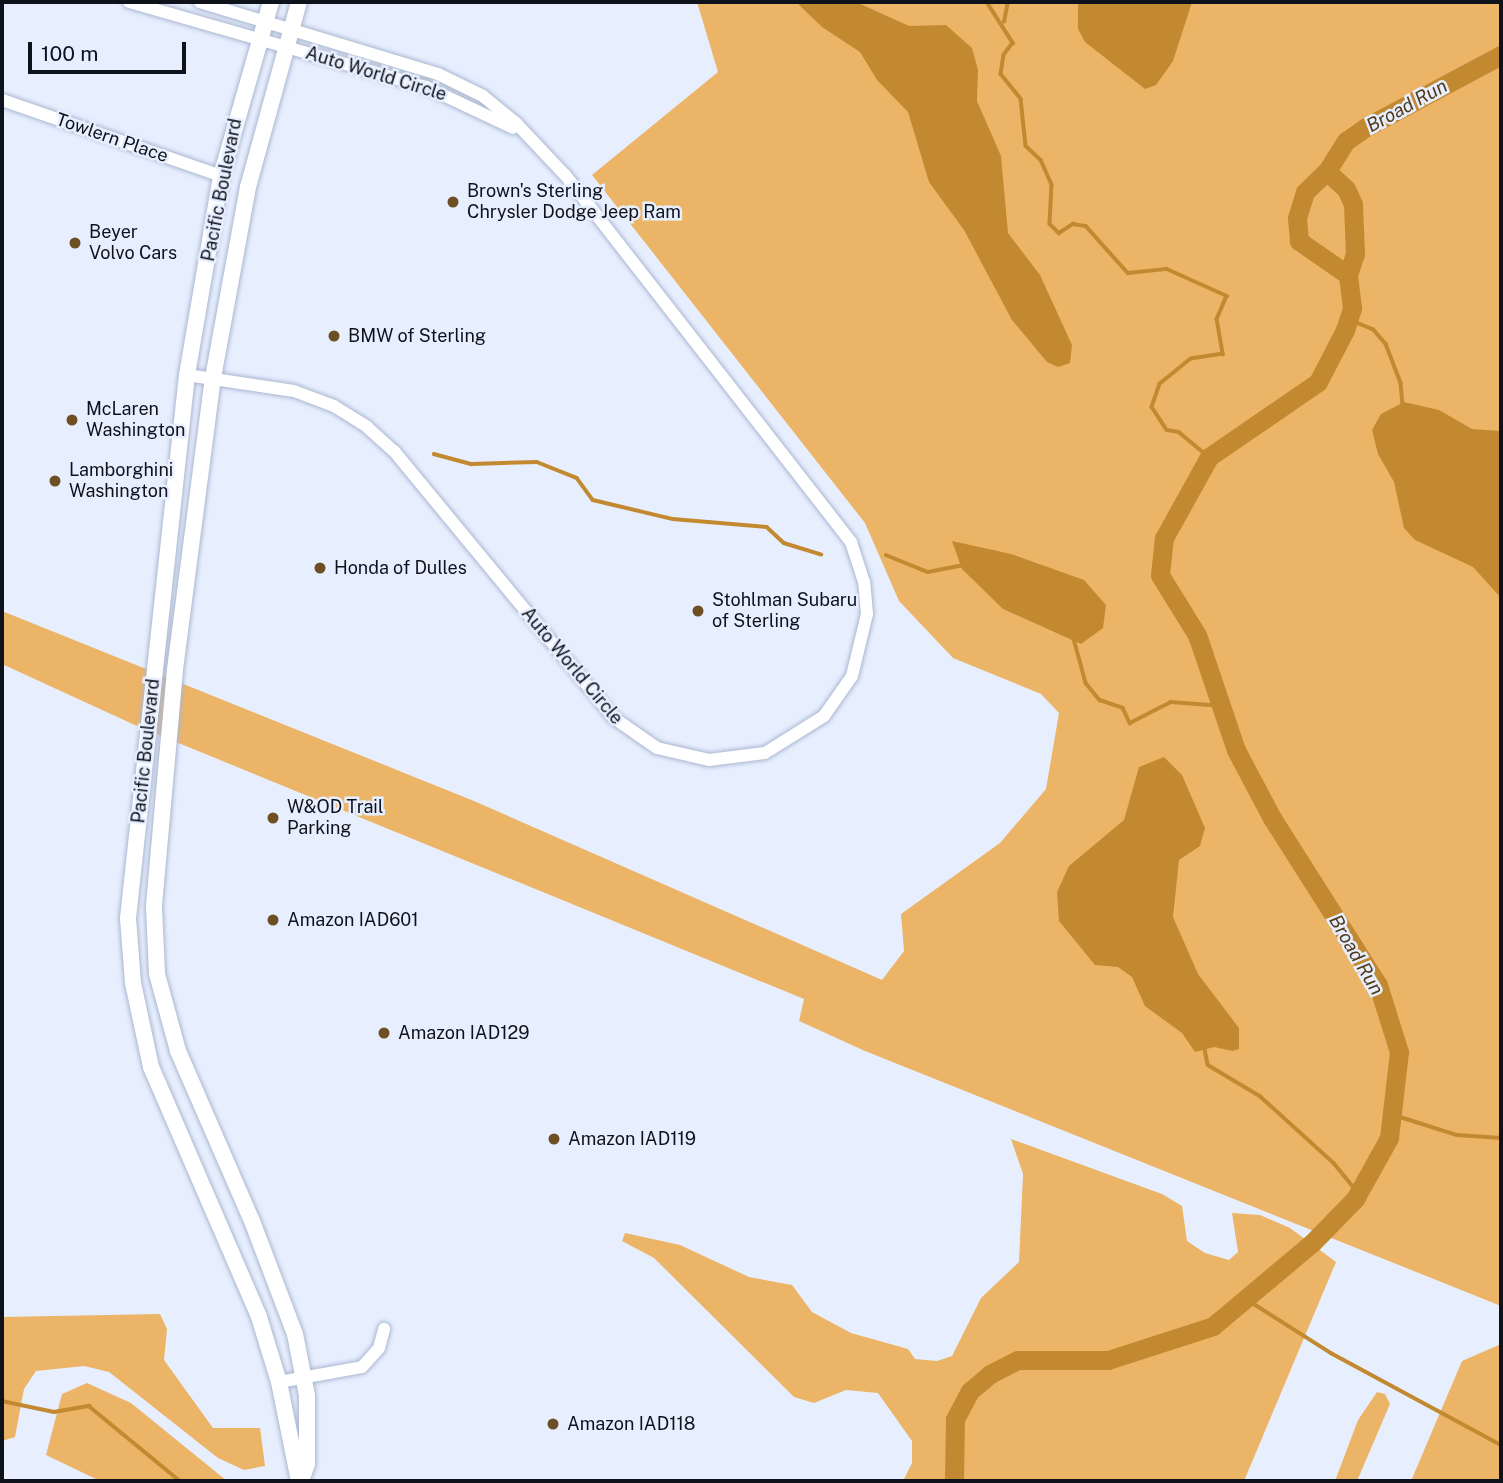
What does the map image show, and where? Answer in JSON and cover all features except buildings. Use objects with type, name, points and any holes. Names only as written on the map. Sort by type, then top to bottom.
[{"type":"main road","name":"Pacific Boulevard","points":[[271,2],[221,176],[187,374],[128,918],[132,972],[145,1043],[176,1130],[259,1317],[279,1382],[300,1481]]},
{"type":"main road","name":"Pacific Boulevard","points":[[299,2],[248,187],[214,377],[175,670],[154,907],[164,1007],[178,1051],[284,1298],[305,1379],[307,1464],[300,1481]]},
{"type":"street","name":"Auto World Circle","points":[[129,2],[426,87],[526,135]]},
{"type":"street","name":"Auto World Circle","points":[[187,374],[294,391],[334,406],[367,426],[394,451],[601,704],[641,740],[683,756],[728,760],[765,753],[809,728],[845,690],[863,646],[866,599],[851,542],[607,228],[526,135],[504,113],[464,86],[290,28],[200,2]]},
{"type":"street","name":"Towlern Place","points":[[2,100],[221,176]]},
{"type":"street","points":[[279,1382],[362,1367],[379,1348],[384,1329]]},
{"type":"shaded area","points":[[697,2],[1501,2],[1501,1306],[865,1051],[799,1021],[804,999],[137,726],[2,664],[2,611],[474,801],[882,980],[904,951],[901,914],[1000,843],[1046,789],[1059,713],[1041,694],[953,658],[899,601],[865,523],[592,175],[718,72]]},
{"type":"shaded area","points":[[796,2],[856,2],[909,26],[946,25],[972,48],[978,70],[977,101],[1001,156],[1008,233],[1040,275],[1072,345],[1070,363],[1058,367],[1047,362],[1012,320],[964,230],[929,182],[908,112],[877,80],[860,52],[822,27]]},
{"type":"shaded area","points":[[1078,2],[1192,2],[1173,61],[1156,85],[1145,89],[1085,42],[1078,29]]},
{"type":"shaded area","points":[[1404,402],[1439,410],[1472,429],[1501,431],[1501,598],[1473,567],[1415,540],[1404,528],[1394,482],[1378,454],[1372,430],[1381,414]]},
{"type":"shaded area","points":[[952,541],[1011,554],[1084,580],[1106,605],[1103,628],[1081,644],[1003,609],[962,569]]},
{"type":"shaded area","points":[[1164,757],[1182,775],[1205,828],[1200,846],[1179,860],[1173,917],[1198,974],[1239,1028],[1239,1049],[1233,1051],[1214,1047],[1195,1052],[1182,1033],[1145,1006],[1132,977],[1118,967],[1095,965],[1059,921],[1057,892],[1069,866],[1124,820],[1139,767]]},
{"type":"shaded area","points":[[1011,1139],[1162,1194],[1182,1206],[1187,1241],[1205,1253],[1229,1260],[1238,1252],[1232,1213],[1260,1215],[1290,1228],[1336,1262],[1244,1481],[903,1481],[912,1463],[912,1441],[878,1393],[846,1390],[814,1403],[794,1397],[654,1258],[622,1241],[625,1233],[680,1245],[749,1277],[792,1285],[812,1312],[851,1333],[908,1349],[915,1359],[937,1361],[952,1356],[981,1298],[1019,1262],[1023,1174]]},
{"type":"shaded area","points":[[160,1314],[167,1329],[164,1360],[213,1428],[260,1428],[265,1466],[244,1470],[218,1458],[109,1372],[84,1366],[36,1371],[24,1389],[15,1437],[2,1441],[2,1317]]},
{"type":"shaded area","points":[[1501,1344],[1501,1481],[1411,1481],[1462,1361]]},
{"type":"shaded area","points":[[87,1383],[131,1403],[227,1481],[100,1481],[46,1455],[62,1394]]},
{"type":"shaded area","points":[[1377,1392],[1385,1394],[1390,1404],[1357,1481],[1335,1481],[1358,1420]]},
{"type":"waterway","points":[[970,2],[986,2]]},
{"type":"waterway","points":[[987,2],[1013,43],[1004,55],[1001,74],[1021,99],[1026,146],[1041,160],[1052,185],[1050,224],[1059,233],[1073,224],[1086,226],[1128,273],[1167,269],[1227,296],[1217,319],[1223,354],[1191,359],[1160,384],[1152,407],[1167,430],[1179,432],[1209,457]]},
{"type":"waterway","points":[[1004,22],[1008,2]]},
{"type":"waterway","name":"Broad Run","points":[[1348,275],[1299,241],[1297,218],[1305,192],[1327,171],[1346,141],[1366,127],[1501,55]]},
{"type":"waterway","name":"Broad Run","points":[[954,1481],[955,1419],[970,1391],[990,1374],[1018,1360],[1108,1360],[1213,1326],[1312,1243],[1355,1199],[1389,1138],[1399,1052],[1378,985],[1272,818],[1236,750],[1197,635],[1160,575],[1164,538],[1209,457],[1318,382],[1345,330],[1352,308],[1348,275],[1355,254],[1353,204],[1346,189],[1327,171]]},
{"type":"waterway","points":[[1348,319],[1373,329],[1386,344],[1401,383],[1403,406]]},
{"type":"waterway","points":[[434,454],[472,464],[537,462],[577,478],[593,500],[673,519],[767,527],[784,543],[821,554]]},
{"type":"waterway","points":[[886,555],[928,572],[963,565]]},
{"type":"waterway","points":[[1074,639],[1086,683],[1100,700],[1123,708],[1130,723],[1171,702],[1223,706]]},
{"type":"waterway","points":[[1205,1049],[1208,1065],[1260,1096],[1334,1163],[1358,1193]]},
{"type":"waterway","points":[[1394,1115],[1457,1135],[1501,1138]]},
{"type":"waterway","points":[[1246,1299],[1331,1353],[1501,1445]]},
{"type":"waterway","points":[[2,1401],[54,1412],[89,1406],[180,1481]]},
{"type":"place","name":"Brown's Sterling Chrysler Dodge Jeep Ram","points":[[453,202]]},
{"type":"place","name":"Beyer Volvo Cars","points":[[75,243]]},
{"type":"place","name":"BMW of Sterling","points":[[334,336]]},
{"type":"place","name":"McLaren Washington","points":[[72,420]]},
{"type":"place","name":"Lamborghini Washington","points":[[55,481]]},
{"type":"place","name":"Honda of Dulles","points":[[320,568]]},
{"type":"place","name":"Stohlman Subaru of Sterling","points":[[698,611]]},
{"type":"place","name":"W&OD Trail Parking","points":[[273,818]]},
{"type":"place","name":"Amazon IAD601","points":[[273,920]]},
{"type":"place","name":"Amazon IAD129","points":[[384,1033]]},
{"type":"place","name":"Amazon IAD119","points":[[554,1139]]},
{"type":"place","name":"Amazon IAD118","points":[[553,1424]]}]
